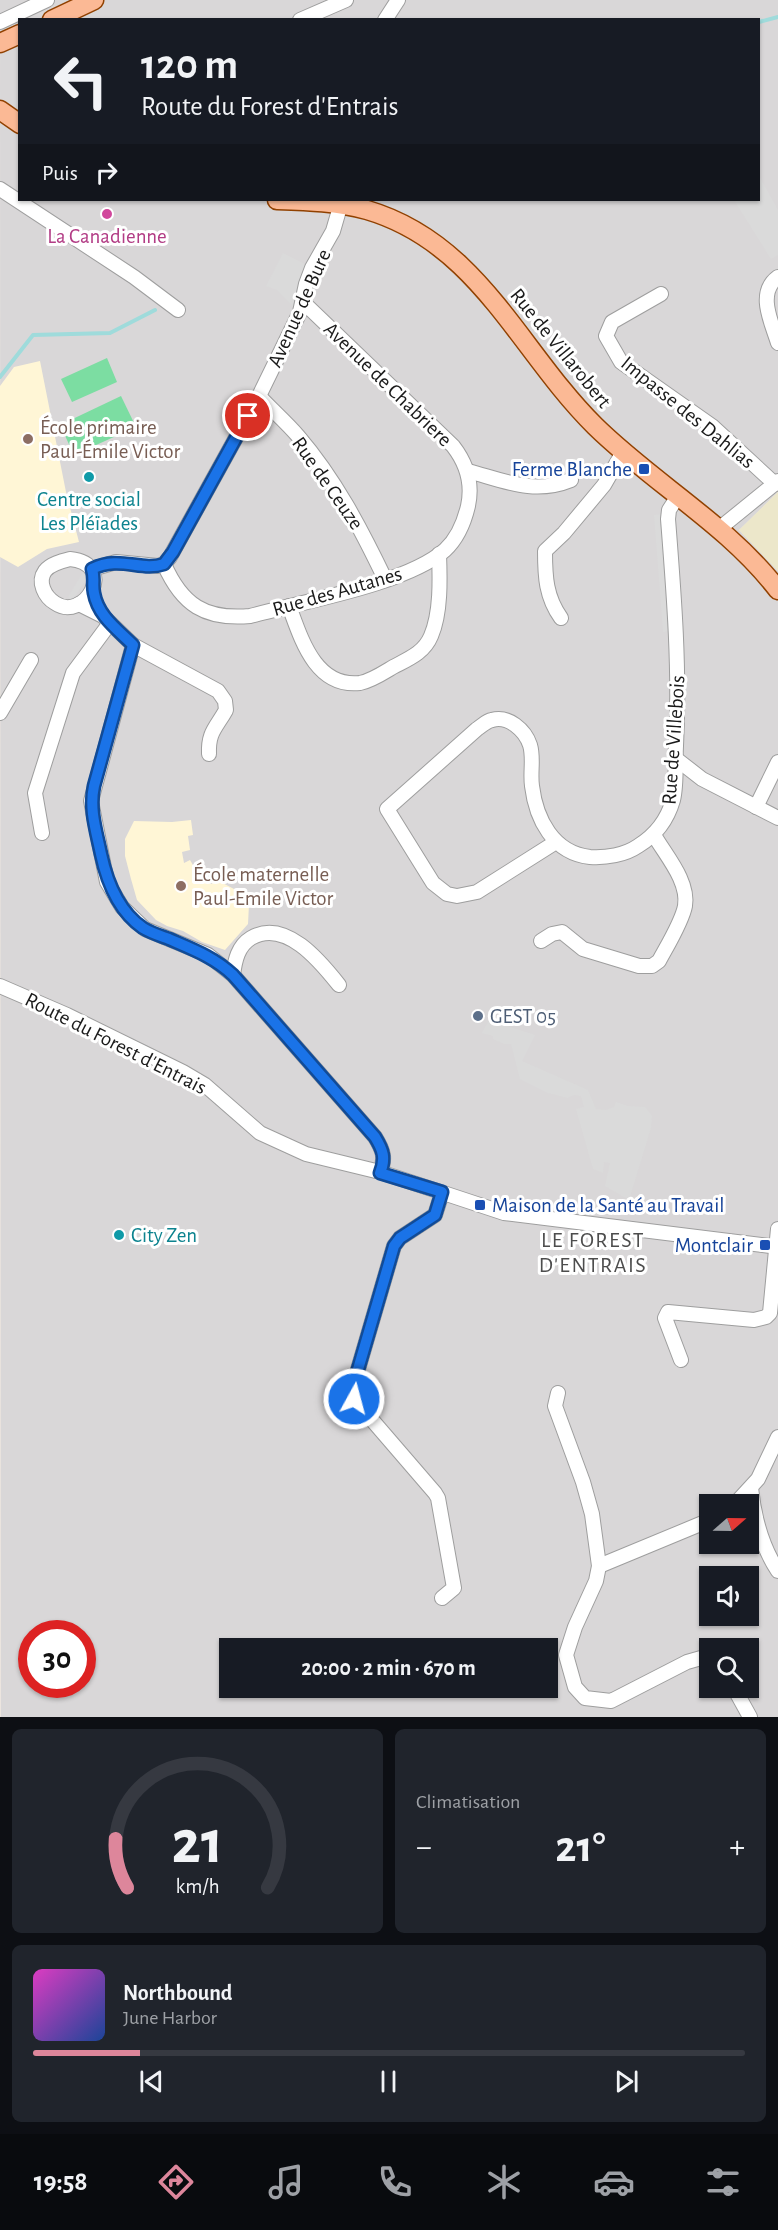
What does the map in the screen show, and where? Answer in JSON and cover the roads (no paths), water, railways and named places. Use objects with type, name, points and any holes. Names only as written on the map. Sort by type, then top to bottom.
[{"type":"main road","points":[[56,18],[94,0]]},
{"type":"main road","points":[[0,43],[18,35]]},
{"type":"main road","points":[[0,110],[18,123]]},
{"type":"main road","name":"Rue de Villarobert","points":[[309,201],[341,202],[384,216],[414,230],[466,268],[494,300],[566,394],[594,424],[623,452],[720,528],[757,564],[778,590]]},
{"type":"street","points":[[0,22],[27,15],[47,0]]},
{"type":"street","points":[[305,18],[346,0]]},
{"type":"street","points":[[386,18],[398,0]]},
{"type":"street","points":[[0,189],[18,201]]},
{"type":"street","points":[[18,201],[134,277],[178,310]]},
{"type":"street","name":"Avenue de Bure","points":[[164,564],[173,552],[259,396],[300,312],[309,276],[333,231],[341,202]]},
{"type":"street","points":[[778,277],[773,281],[765,302],[778,343]]},
{"type":"street","name":"Impasse des Dahlias","points":[[661,294],[612,322],[606,336],[621,362],[712,426],[777,483]]},
{"type":"street","name":"Avenue de Chabriere","points":[[303,302],[453,446],[468,471]]},
{"type":"street","name":"Rue de Ceuze","points":[[259,396],[297,435],[325,472],[364,535],[385,579]]},
{"type":"street","points":[[561,618],[552,606],[546,589],[545,551],[564,533],[604,485],[623,452]]},
{"type":"street","points":[[468,471],[540,488],[571,480]]},
{"type":"street","name":"Rue des Autanes","points":[[164,564],[172,581],[189,602],[209,613],[235,617],[250,616],[385,579],[410,571],[439,554],[457,535],[464,520],[470,486],[468,471]]},
{"type":"street","points":[[720,528],[777,483]]},
{"type":"street","name":"Rue de Villebois","points":[[556,842],[583,856],[599,858],[625,853],[654,836],[663,823],[673,799],[679,696],[668,519],[669,510],[678,496]]},
{"type":"street","points":[[289,606],[303,643],[322,671],[333,679],[347,683],[361,683],[420,652],[428,644],[433,634],[440,592],[439,554]]},
{"type":"street","points":[[70,559],[82,560],[92,569],[95,579],[93,588],[87,598],[79,604],[67,608],[60,607],[49,599],[42,586],[45,570],[70,559]]},
{"type":"street","points":[[92,569],[116,562],[151,566],[164,564]]},
{"type":"street","points":[[93,588],[106,619]]},
{"type":"street","points":[[79,604],[106,619],[133,645],[218,691],[225,701],[226,710],[208,740],[209,754]]},
{"type":"street","points":[[42,833],[35,793],[73,673],[106,619]]},
{"type":"street","points":[[133,645],[91,801],[107,882],[122,907],[145,929],[208,955],[233,975],[375,1137],[382,1148],[384,1157],[380,1173]]},
{"type":"street","points":[[0,713],[31,660]]},
{"type":"street","points":[[499,718],[508,721],[527,737],[531,747],[535,805],[546,831],[556,842],[477,891],[457,896],[447,894],[433,883],[387,809],[477,729],[489,720],[499,718]]},
{"type":"street","points":[[675,758],[702,779],[778,817]]},
{"type":"street","points":[[756,807],[778,762]]},
{"type":"street","points":[[541,941],[552,934],[562,932],[583,949],[605,956],[639,966],[652,966],[659,961],[685,909],[686,895],[681,882],[654,836]]},
{"type":"street","points":[[233,975],[234,961],[240,948],[260,933],[274,934],[289,938],[312,954],[339,985]]},
{"type":"street","name":"Route du Forest d'Entrais","points":[[0,986],[68,1015],[183,1072],[205,1085],[260,1133],[306,1154],[380,1173],[504,1213],[777,1247]]},
{"type":"street","points":[[442,1192],[435,1215],[400,1238],[394,1246],[352,1390],[354,1399],[438,1498],[454,1588],[442,1598]]},
{"type":"street","points":[[681,1360],[665,1318],[668,1312],[754,1320],[766,1317],[770,1313],[778,1229]]},
{"type":"street","points":[[558,1393],[555,1406],[583,1482],[592,1514],[599,1566],[596,1581],[575,1627],[566,1655],[575,1687],[585,1698],[611,1701],[687,1662],[699,1659]]},
{"type":"street","points":[[746,1494],[758,1479],[778,1437]]},
{"type":"street","points":[[752,1488],[756,1521],[778,1571]]},
{"type":"street","points":[[599,1566],[699,1525]]},
{"type":"street","points":[[740,1698],[750,1717]]},
{"type":"waterway","points":[[760,22],[778,17]]},
{"type":"waterway","points":[[0,377],[33,335],[110,333],[155,310]]},
{"type":"place","name":"La Canadienne","points":[[107,214]]},
{"type":"place","name":"École primaire Paul-Émile Victor","points":[[28,439]]},
{"type":"place","name":"Ferme Blanche","points":[[644,469]]},
{"type":"place","name":"Centre social Les Pléïades","points":[[89,477]]},
{"type":"place","name":"École maternelle Paul-Emile Victor","points":[[181,886]]},
{"type":"place","name":"GEST 05","points":[[478,1016]]},
{"type":"place","name":"Maison de la Santé au Travail","points":[[480,1205]]},
{"type":"place","name":"City Zen","points":[[119,1235]]},
{"type":"place","name":"Montclair","points":[[765,1245]]},
{"type":"district","name":"LE FOREST D'ENTRAIS","points":[[593,1252]]}]
